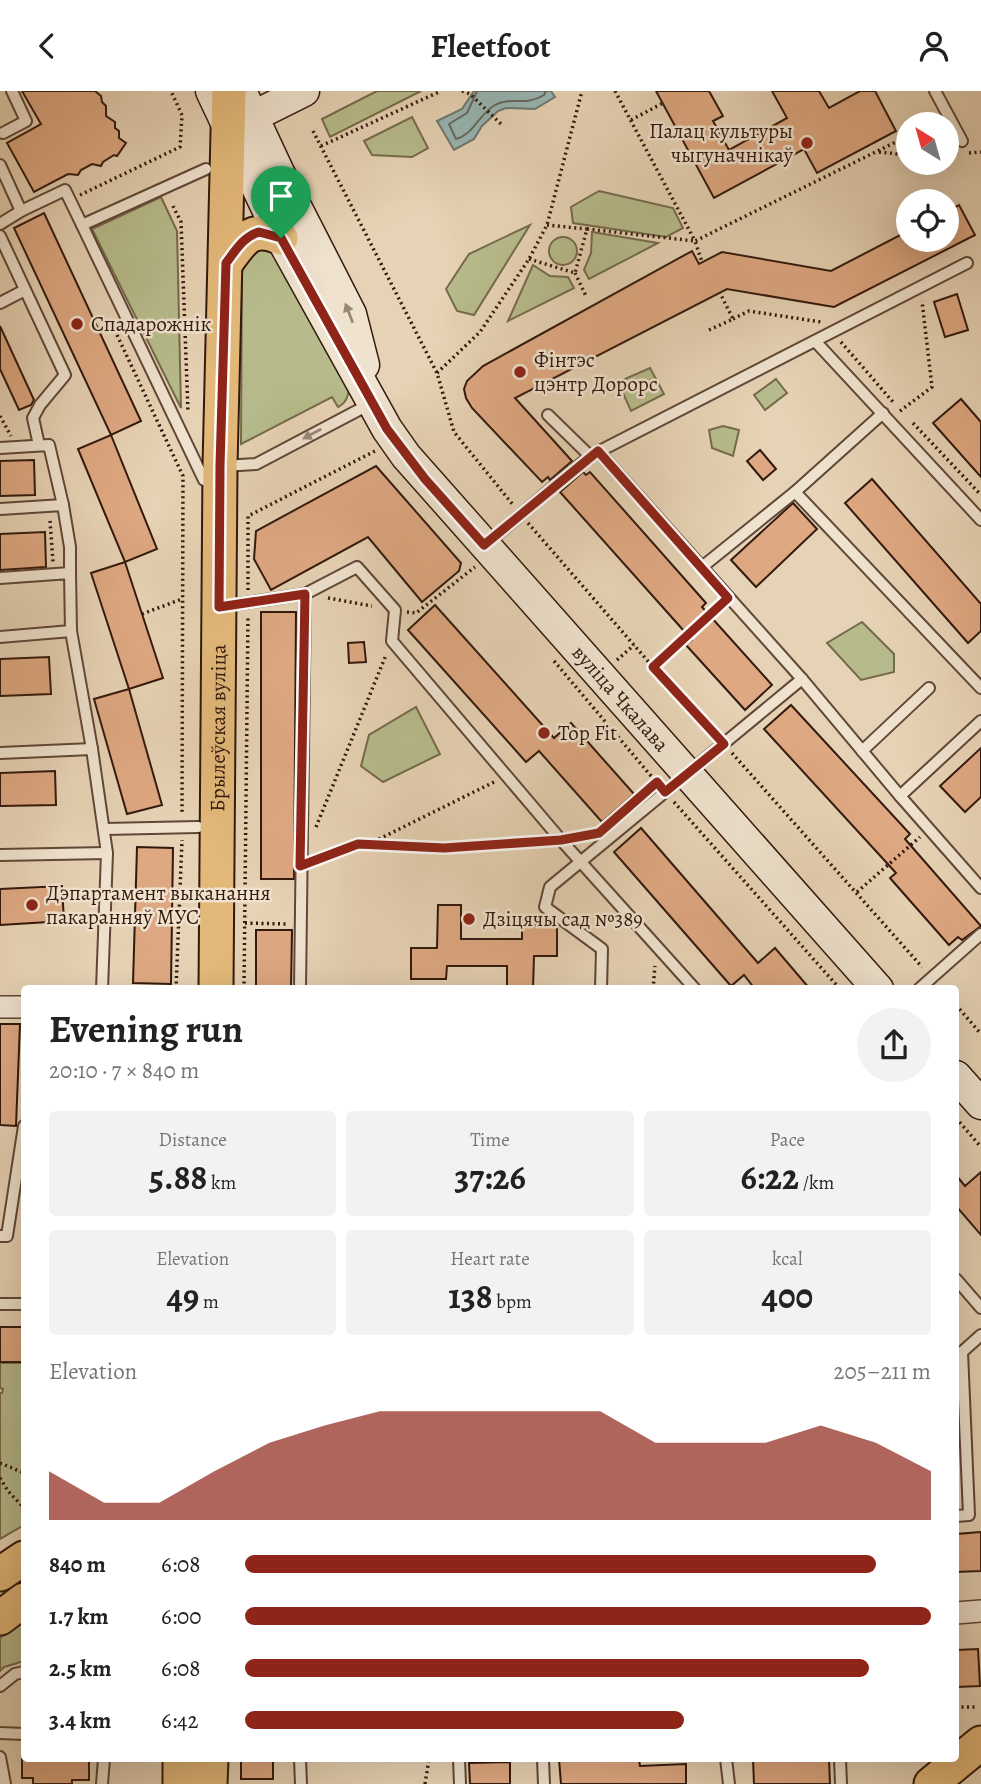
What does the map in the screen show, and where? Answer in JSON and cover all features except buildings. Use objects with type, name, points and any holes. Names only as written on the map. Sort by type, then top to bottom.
[{"type":"main road","name":"вуліца Чкалава","points":[[209,91],[240,112],[351,314],[373,403]]},
{"type":"main road","name":"Брылеўская вуліца","points":[[209,91],[206,169],[212,473],[233,604],[216,985]]},
{"type":"main road","name":"Брылеўская вуліца","points":[[195,985],[190,827],[226,263],[240,112],[229,91]]},
{"type":"main road","points":[[240,112],[304,91]]},
{"type":"main road","name":"вуліца Чкалава","points":[[240,112],[281,238],[373,403],[406,456],[484,545],[676,783],[874,985]]},
{"type":"main road","points":[[226,263],[249,235],[259,232],[281,238]]},
{"type":"main road","points":[[959,1079],[981,1104]]},
{"type":"main road","points":[[0,1574],[21,1560]]},
{"type":"main road","points":[[0,1618],[21,1602]]},
{"type":"main road","points":[[959,1761],[981,1743]]},
{"type":"main road","points":[[180,1762],[180,1784]]},
{"type":"main road","points":[[210,1784],[211,1762]]},
{"type":"main road","points":[[931,1784],[958,1762]]},
{"type":"street","points":[[0,1007],[21,999]]},
{"type":"street","points":[[959,1613],[981,1611]]},
{"type":"lane","points":[[3,133],[26,121],[12,91]]},
{"type":"lane","points":[[935,91],[962,141]]},
{"type":"lane","points":[[0,165],[21,211]]},
{"type":"lane","points":[[82,225],[206,169]]},
{"type":"lane","points":[[0,224],[65,190],[212,473],[256,464],[373,403]]},
{"type":"lane","points":[[0,236],[65,375],[40,405],[33,418],[39,445]]},
{"type":"lane","points":[[484,545],[594,454],[967,263]]},
{"type":"lane","points":[[0,303],[25,290]]},
{"type":"lane","points":[[815,341],[981,520]]},
{"type":"lane","points":[[702,567],[795,492],[883,413]]},
{"type":"lane","points":[[548,415],[594,454],[702,567],[981,888]]},
{"type":"lane","points":[[0,447],[49,445],[63,505],[70,547],[71,631],[107,853],[102,985]]},
{"type":"lane","points":[[795,492],[981,688]]},
{"type":"lane","points":[[0,509],[63,505]]},
{"type":"lane","points":[[233,604],[305,594],[357,567],[395,610],[392,641],[561,840],[691,985]]},
{"type":"lane","points":[[0,578],[70,573]]},
{"type":"lane","points":[[300,985],[305,594]]},
{"type":"lane","points":[[0,637],[71,631]]},
{"type":"lane","points":[[601,985],[602,949],[545,907],[550,887],[802,679]]},
{"type":"lane","points":[[862,751],[929,688]]},
{"type":"lane","points":[[900,796],[981,721]]},
{"type":"lane","points":[[0,753],[92,749]]},
{"type":"lane","points":[[105,829],[190,827]]},
{"type":"lane","points":[[0,855],[107,853]]},
{"type":"lane","points":[[923,985],[981,934]]},
{"type":"lane","points":[[0,1236],[7,1236],[21,1145]]},
{"type":"lane","points":[[959,1282],[981,1308]]},
{"type":"lane","points":[[0,1304],[21,1304]]},
{"type":"lane","points":[[959,1516],[969,1515],[959,1353],[981,1335]]},
{"type":"lane","points":[[0,1686],[21,1673]]},
{"type":"lane","points":[[0,1733],[21,1734]]},
{"type":"lane","points":[[0,1758],[5,1784]]},
{"type":"lane","points":[[102,1784],[104,1762]]},
{"type":"lane","points":[[300,1762],[301,1784]]},
{"type":"lane","points":[[459,1762],[460,1784]]},
{"type":"lane","points":[[543,1762],[544,1784]]},
{"type":"lane","points":[[726,1762],[729,1784]]},
{"type":"lane","points":[[840,1762],[841,1784]]},
{"type":"path","points":[[70,200],[180,146],[182,115],[171,91]]},
{"type":"path","points":[[321,146],[441,91]]},
{"type":"path","points":[[462,91],[470,94],[501,124]]},
{"type":"path","points":[[437,373],[480,332],[529,259],[547,225],[582,91]]},
{"type":"path","points":[[615,91],[695,241],[702,262]]},
{"type":"path","points":[[631,120],[663,103]]},
{"type":"path","points":[[313,131],[437,373],[454,432],[653,667],[931,977]]},
{"type":"path","points":[[547,225],[695,241],[896,142]]},
{"type":"path","points":[[876,152],[896,154]]},
{"type":"path","points":[[173,206],[181,222],[188,417]]},
{"type":"path","points":[[586,296],[575,273],[587,229]]},
{"type":"path","points":[[529,259],[575,273]]},
{"type":"path","points":[[720,293],[733,319]]},
{"type":"path","points":[[901,411],[932,387],[921,302],[928,294]]},
{"type":"path","points":[[709,330],[749,311]]},
{"type":"path","points":[[109,318],[183,476],[182,599],[190,827],[176,985]]},
{"type":"path","points":[[0,416],[17,447]]},
{"type":"path","points":[[244,985],[245,923],[233,604],[248,516],[376,450],[382,457]]},
{"type":"path","points":[[653,667],[728,598]]},
{"type":"path","points":[[142,614],[182,599]]},
{"type":"path","points":[[316,829],[392,641]]},
{"type":"path","points":[[547,652],[676,783],[837,985]]},
{"type":"path","points":[[367,845],[506,775]]},
{"type":"path","points":[[857,893],[929,829]]},
{"type":"path","points":[[300,866],[358,844],[444,848],[561,840],[599,833]]},
{"type":"path","points":[[245,923],[297,924]]},
{"type":"path","points":[[959,1008],[981,1034]]},
{"type":"path","points":[[959,1121],[981,1147]]},
{"type":"path","points":[[0,1463],[21,1472]]},
{"type":"path","points":[[0,1478],[21,1505]]},
{"type":"path","points":[[959,1707],[977,1707]]},
{"type":"path","points":[[425,1784],[429,1762]]},
{"type":"green space","points":[[377,91],[421,91],[330,137],[322,119]]},
{"type":"green space","points":[[412,117],[428,148],[412,157],[372,155],[364,141]]},
{"type":"green space","points":[[599,191],[673,208],[683,228],[666,237],[573,223],[571,207]]},
{"type":"green space","points":[[161,197],[177,231],[181,408],[92,229]]},
{"type":"green space","points":[[530,225],[474,315],[457,311],[446,289],[469,254]]},
{"type":"green space","points":[[592,232],[658,243],[589,279],[584,270],[591,253]]},
{"type":"green space","points":[[563,237],[573,241],[577,251],[573,261],[563,265],[553,261],[549,251],[553,241]]},
{"type":"green space","points":[[270,245],[349,389],[346,400],[338,407],[332,397],[241,444],[242,262],[244,254]]},
{"type":"green space","points":[[533,265],[550,276],[568,277],[574,288],[508,321]]},
{"type":"green space","points":[[650,368],[664,394],[631,411],[618,382]]},
{"type":"green space","points":[[776,379],[787,393],[765,410],[754,395]]},
{"type":"green space","points":[[723,426],[739,430],[733,456],[712,448],[709,430]]},
{"type":"green space","points":[[862,622],[894,654],[894,672],[861,680],[827,643]]},
{"type":"green space","points":[[416,707],[440,754],[383,782],[361,766],[369,735]]},
{"type":"green space","points":[[0,1363],[21,1363],[21,1527],[0,1539],[0,1393],[3,1389],[0,1388]]},
{"type":"green space","points":[[21,1621],[21,1662],[0,1671],[0,1638]]},
{"type":"water","points":[[474,91],[551,91],[555,97],[535,109],[506,108],[498,111],[482,126],[474,139],[454,150],[437,121],[462,109]]},
{"type":"place","name":"Палац культуры чыгуначнікаў","points":[[807,143]]},
{"type":"place","name":"Спадарожнік","points":[[77,324]]},
{"type":"place","name":"Фінтэс цэнтр Дорорс","points":[[520,372]]},
{"type":"place","name":"Top Fit","points":[[544,733]]},
{"type":"place","name":"Дэпартамент выканання пакаранняў МУС","points":[[32,905]]},
{"type":"place","name":"Дзіцячы сад №389","points":[[469,919]]},
{"type":"route","points":[[259,232],[281,238],[387,429],[425,479],[484,545],[598,451],[728,598],[653,667],[724,744],[665,792],[657,782],[599,833],[561,840],[444,848],[358,844],[300,866],[305,594],[219,607],[226,263],[249,235],[259,232]]}]
